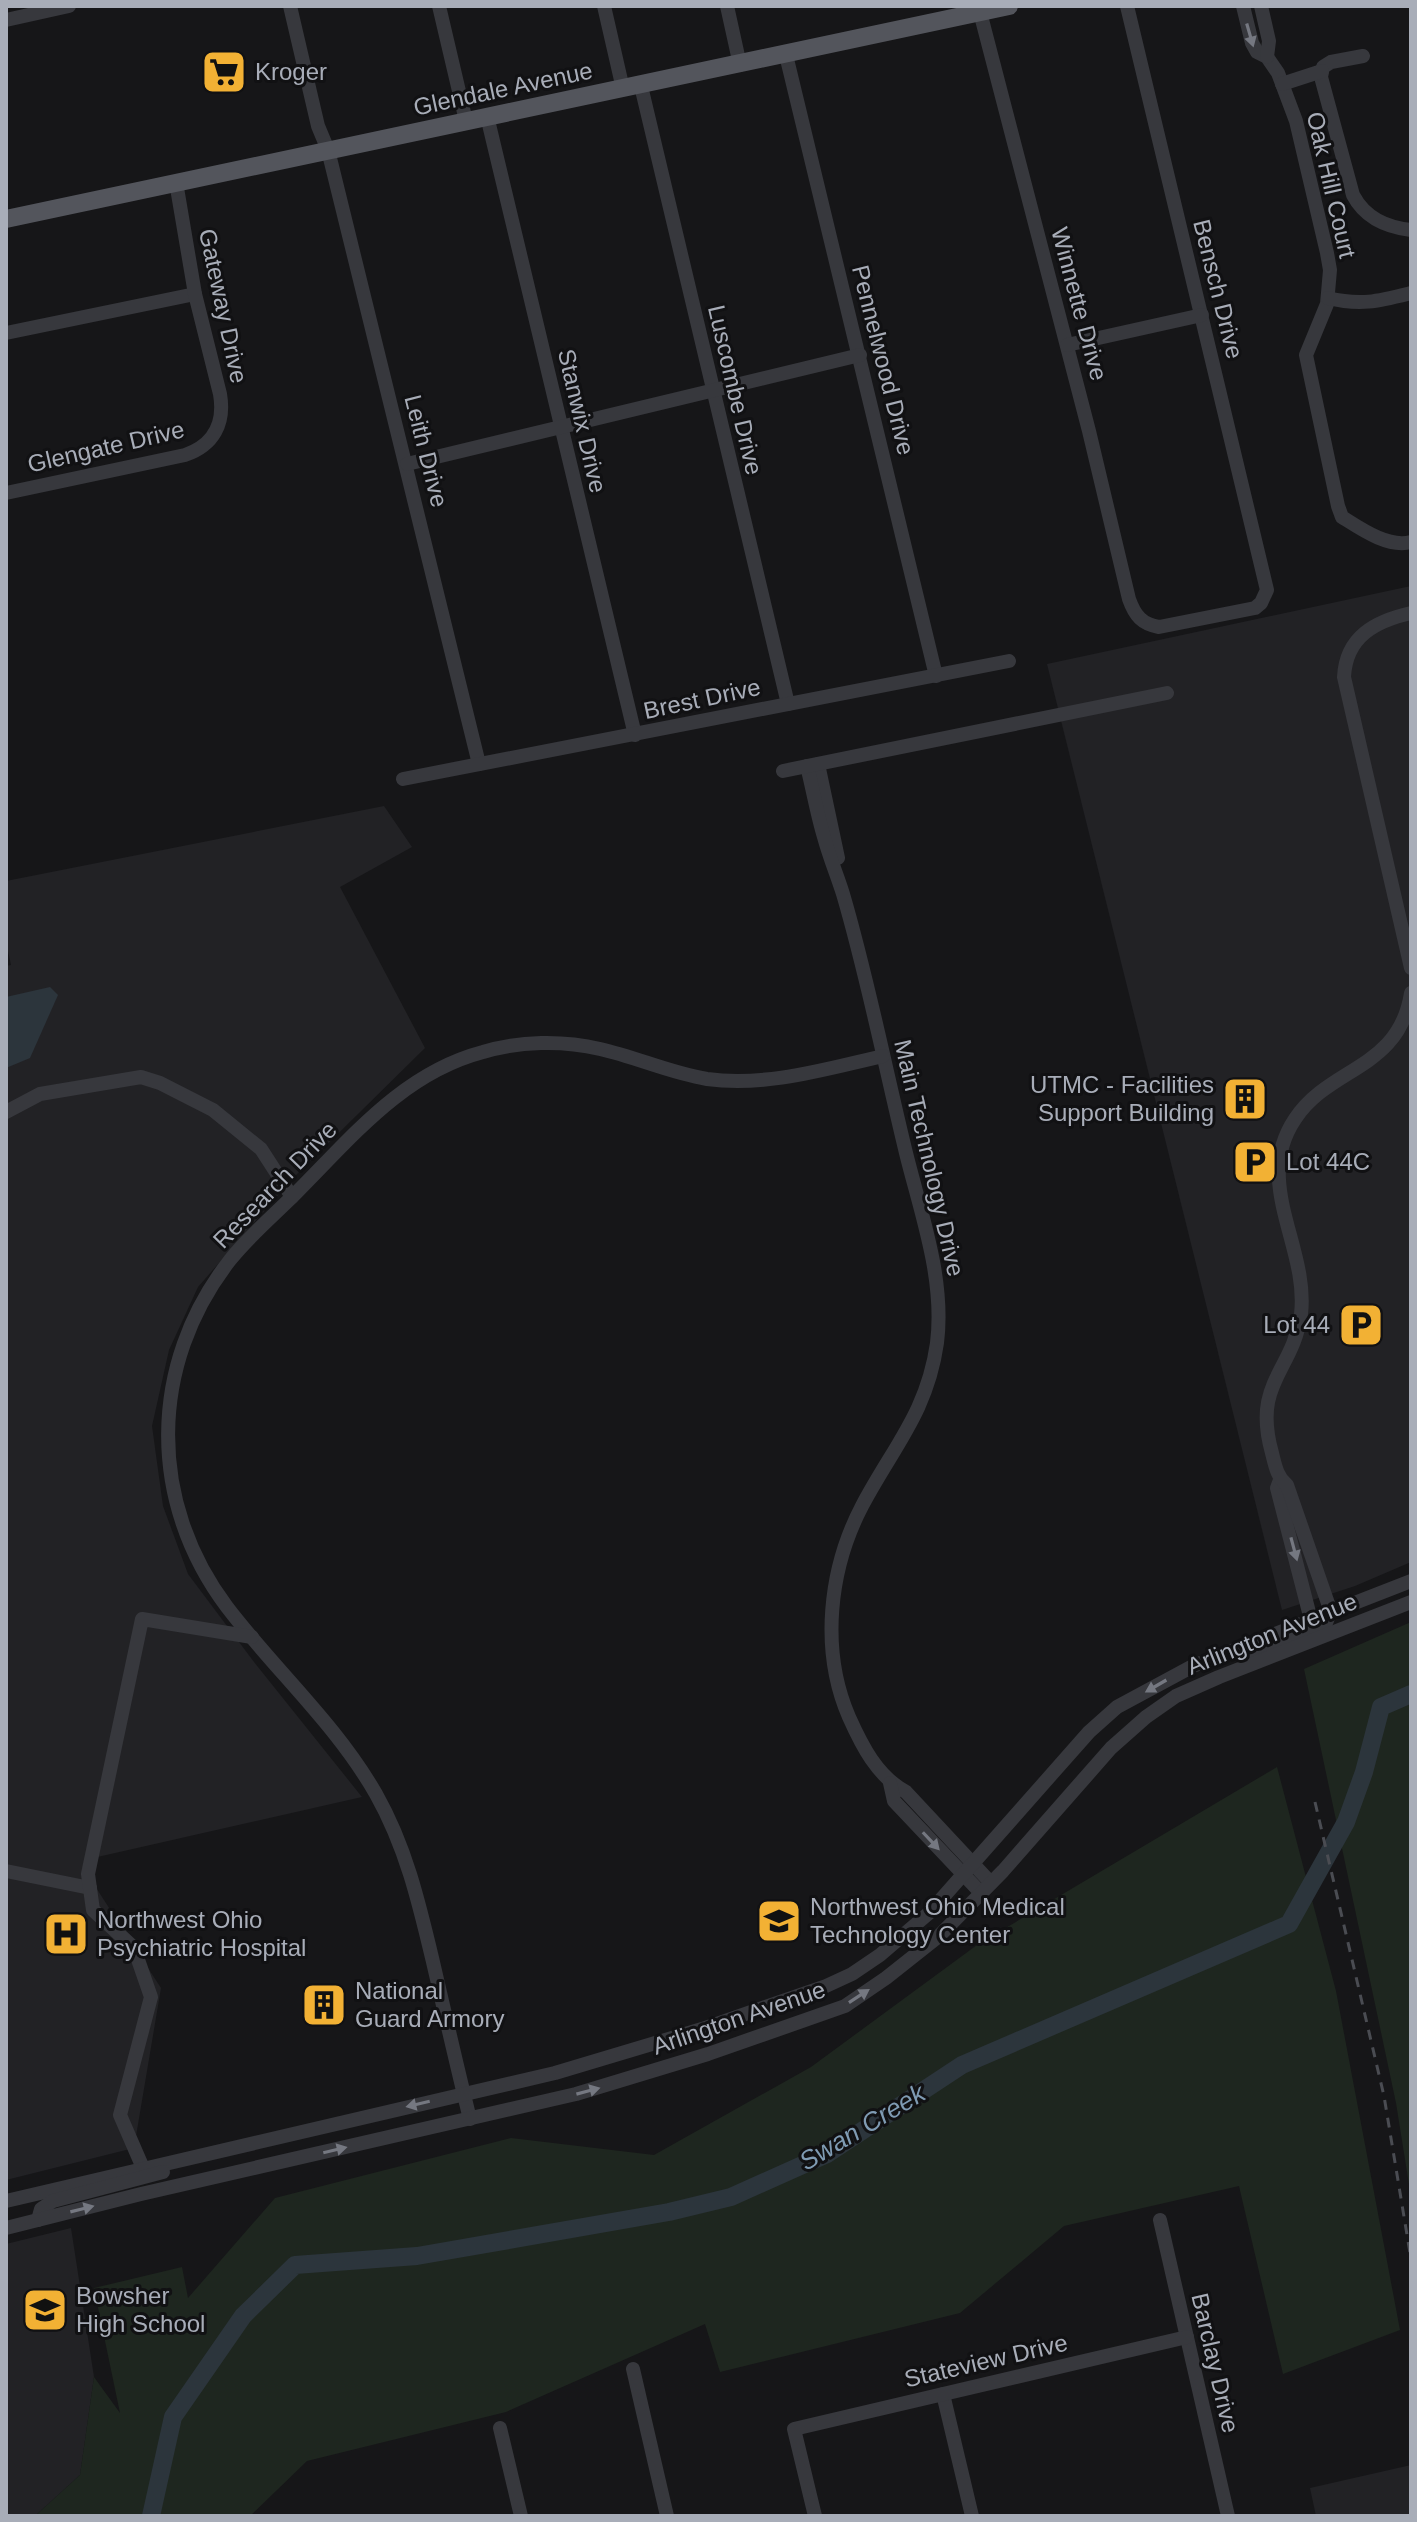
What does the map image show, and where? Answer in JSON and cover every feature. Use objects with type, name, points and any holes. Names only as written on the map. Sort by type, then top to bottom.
[{"type":"main road","name":"Glendale Avenue","points":[[6,219],[1009,6]]},
{"type":"street","points":[[6,20],[69,6]]},
{"type":"street","name":"Leith Drive","points":[[290,6],[318,126],[328,150],[407,464],[479,764]]},
{"type":"street","points":[[439,6],[466,121]]},
{"type":"street","name":"Luscombe Drive","points":[[604,6],[632,88],[713,392],[788,704]]},
{"type":"street","points":[[727,6],[740,65]]},
{"type":"street","name":"Bensch Drive","points":[[1127,6],[1266,582],[1266,595],[1255,608],[1169,626],[1149,625],[1132,609]]},
{"type":"street","name":"Oak Hill Court","points":[[1243,6],[1254,48],[1267,57],[1282,84],[1296,121],[1327,253],[1330,270],[1328,298],[1306,355],[1342,517],[1389,542],[1399,545],[1411,542]]},
{"type":"street","name":"Oak Hill Court","points":[[1261,6],[1269,41],[1267,57]]},
{"type":"street","name":"Winnette Drive","points":[[980,12],[1132,609]]},
{"type":"street","name":"Pennelwood Drive","points":[[786,55],[936,676]]},
{"type":"street","name":"Oak Hill Court","points":[[1363,56],[1331,62],[1323,67],[1321,77],[1358,204],[1375,220],[1411,230]]},
{"type":"street","name":"Oak Hill Court","points":[[1282,84],[1322,71]]},
{"type":"street","name":"Stanwix Drive","points":[[487,116],[635,735]]},
{"type":"street","name":"Gateway Drive","points":[[176,182],[195,294],[222,406],[219,426],[213,437]]},
{"type":"street","points":[[1328,298],[1370,304],[1411,293]]},
{"type":"street","points":[[6,333],[195,294]]},
{"type":"street","points":[[1067,345],[1202,315]]},
{"type":"street","points":[[407,464],[860,355]]},
{"type":"street","name":"Glengate Drive","points":[[6,493],[185,455],[196,451],[213,437]]},
{"type":"street","points":[[1411,613],[1380,621],[1364,632],[1351,649],[1344,677],[1407,931],[1411,968]]},
{"type":"street","name":"Brest Drive","points":[[403,779],[1009,661]]},
{"type":"street","points":[[783,771],[1167,693]]},
{"type":"street","name":"Main Technology Drive","points":[[812,765],[834,835],[843,894],[934,1269],[938,1303],[937,1340],[929,1380],[916,1417],[864,1503],[848,1538],[835,1585],[832,1634],[836,1673],[846,1710],[864,1748],[890,1783],[906,1792],[986,1888]]},
{"type":"street","points":[[1311,1620],[1277,1488],[1280,1480],[1268,1436],[1266,1409],[1273,1381],[1296,1335],[1302,1306],[1301,1284],[1279,1192],[1278,1164],[1281,1147],[1292,1123],[1304,1107],[1378,1055],[1404,1019],[1411,993]]},
{"type":"street","name":"Research Drive","points":[[470,2119],[413,1880],[390,1822],[353,1759],[206,1577],[179,1515],[169,1459],[169,1406],[180,1357],[199,1310],[230,1260],[395,1095],[446,1064],[499,1048],[537,1043],[578,1045],[684,1074],[744,1081],[799,1076],[883,1056]]},
{"type":"street","points":[[6,1112],[40,1094],[141,1077],[213,1110],[261,1149],[292,1197]]},
{"type":"street","points":[[1176,1696],[1206,1670],[1326,1623],[1331,1612],[1287,1485],[1280,1480]]},
{"type":"street","name":"Arlington Avenue","points":[[6,2201],[623,2054],[826,1986],[852,1974],[905,1936],[968,1870],[1089,1732],[1117,1707],[1193,1666],[1411,1581]]},
{"type":"street","name":"Arlington Avenue","points":[[6,2228],[614,2084],[845,2006],[928,1945],[986,1888],[1111,1748],[1146,1717],[1176,1696],[1219,1677],[1411,1602]]},
{"type":"street","points":[[143,2168],[120,2115],[151,1997],[134,1948],[93,1910],[88,1874],[142,1619],[252,1637]]},
{"type":"street","points":[[6,1871],[90,1888]]},
{"type":"street","points":[[38,2220],[41,2209],[53,2201],[176,2168],[248,2153],[321,2127]]},
{"type":"street","name":"Barclay Drive","points":[[1160,2220],[1228,2516]]},
{"type":"street","name":"Stateview Drive","points":[[815,2516],[794,2429],[1187,2337]]},
{"type":"street","points":[[633,2369],[667,2516]]},
{"type":"street","points":[[943,2394],[972,2516]]},
{"type":"street","points":[[500,2428],[521,2516]]},
{"type":"shaded area","points":[[1411,586],[1411,1562],[1355,1586],[1282,1610],[1047,664]]},
{"type":"shaded area","points":[[384,806],[412,847],[340,887],[425,1048],[293,1178],[198,1287],[169,1350],[152,1426],[163,1506],[188,1574],[362,1797],[93,1858],[91,1880],[161,1988],[134,2148],[6,2180],[6,966],[11,965],[6,942],[6,881]]},
{"type":"shaded area","points":[[50,987],[58,995],[30,1058],[6,1068],[6,997]]},
{"type":"shaded area","points":[[1411,1622],[1411,2197],[1396,2103],[1304,1669]]},
{"type":"shaded area","points":[[1277,1767],[1336,1991],[1400,2330],[1283,2374],[1239,2186],[1064,2226],[960,2313],[720,2372],[705,2324],[506,2412],[307,2461],[250,2516],[35,2516],[80,2475],[94,2377],[120,2413],[94,2288],[182,2267],[188,2298],[275,2198],[511,2138],[654,2155],[811,2067],[977,1945]]},
{"type":"shaded area","name":"Bowsher High School","points":[[71,2228],[94,2377],[80,2475],[35,2516],[6,2516],[6,2244]]},
{"type":"shaded area","points":[[1411,2465],[1411,2516],[1316,2516],[1310,2488]]},
{"type":"waterway","name":"Swan Creek","points":[[151,2516],[173,2417],[243,2316],[295,2265],[417,2256],[669,2212],[731,2197],[827,2154],[962,2065],[1289,1924],[1346,1822],[1364,1772],[1381,1707],[1411,1694]]},
{"type":"railway","points":[[1315,1802],[1384,2096],[1411,2259]]},
{"type":"place","name":"Kroger","points":[[224,72]]},
{"type":"place","name":"UTMC - Facilities Support Building","points":[[1245,1099]]},
{"type":"place","name":"Lot 44C","points":[[1255,1162]]},
{"type":"place","name":"Lot 44","points":[[1361,1325]]},
{"type":"place","name":"Northwest Ohio Medical Technology Center","points":[[779,1921]]},
{"type":"place","name":"Northwest Ohio Psychiatric Hospital","points":[[66,1934]]},
{"type":"place","name":"National Guard Armory","points":[[324,2005]]},
{"type":"place","name":"Bowsher High School","points":[[45,2310]]}]
